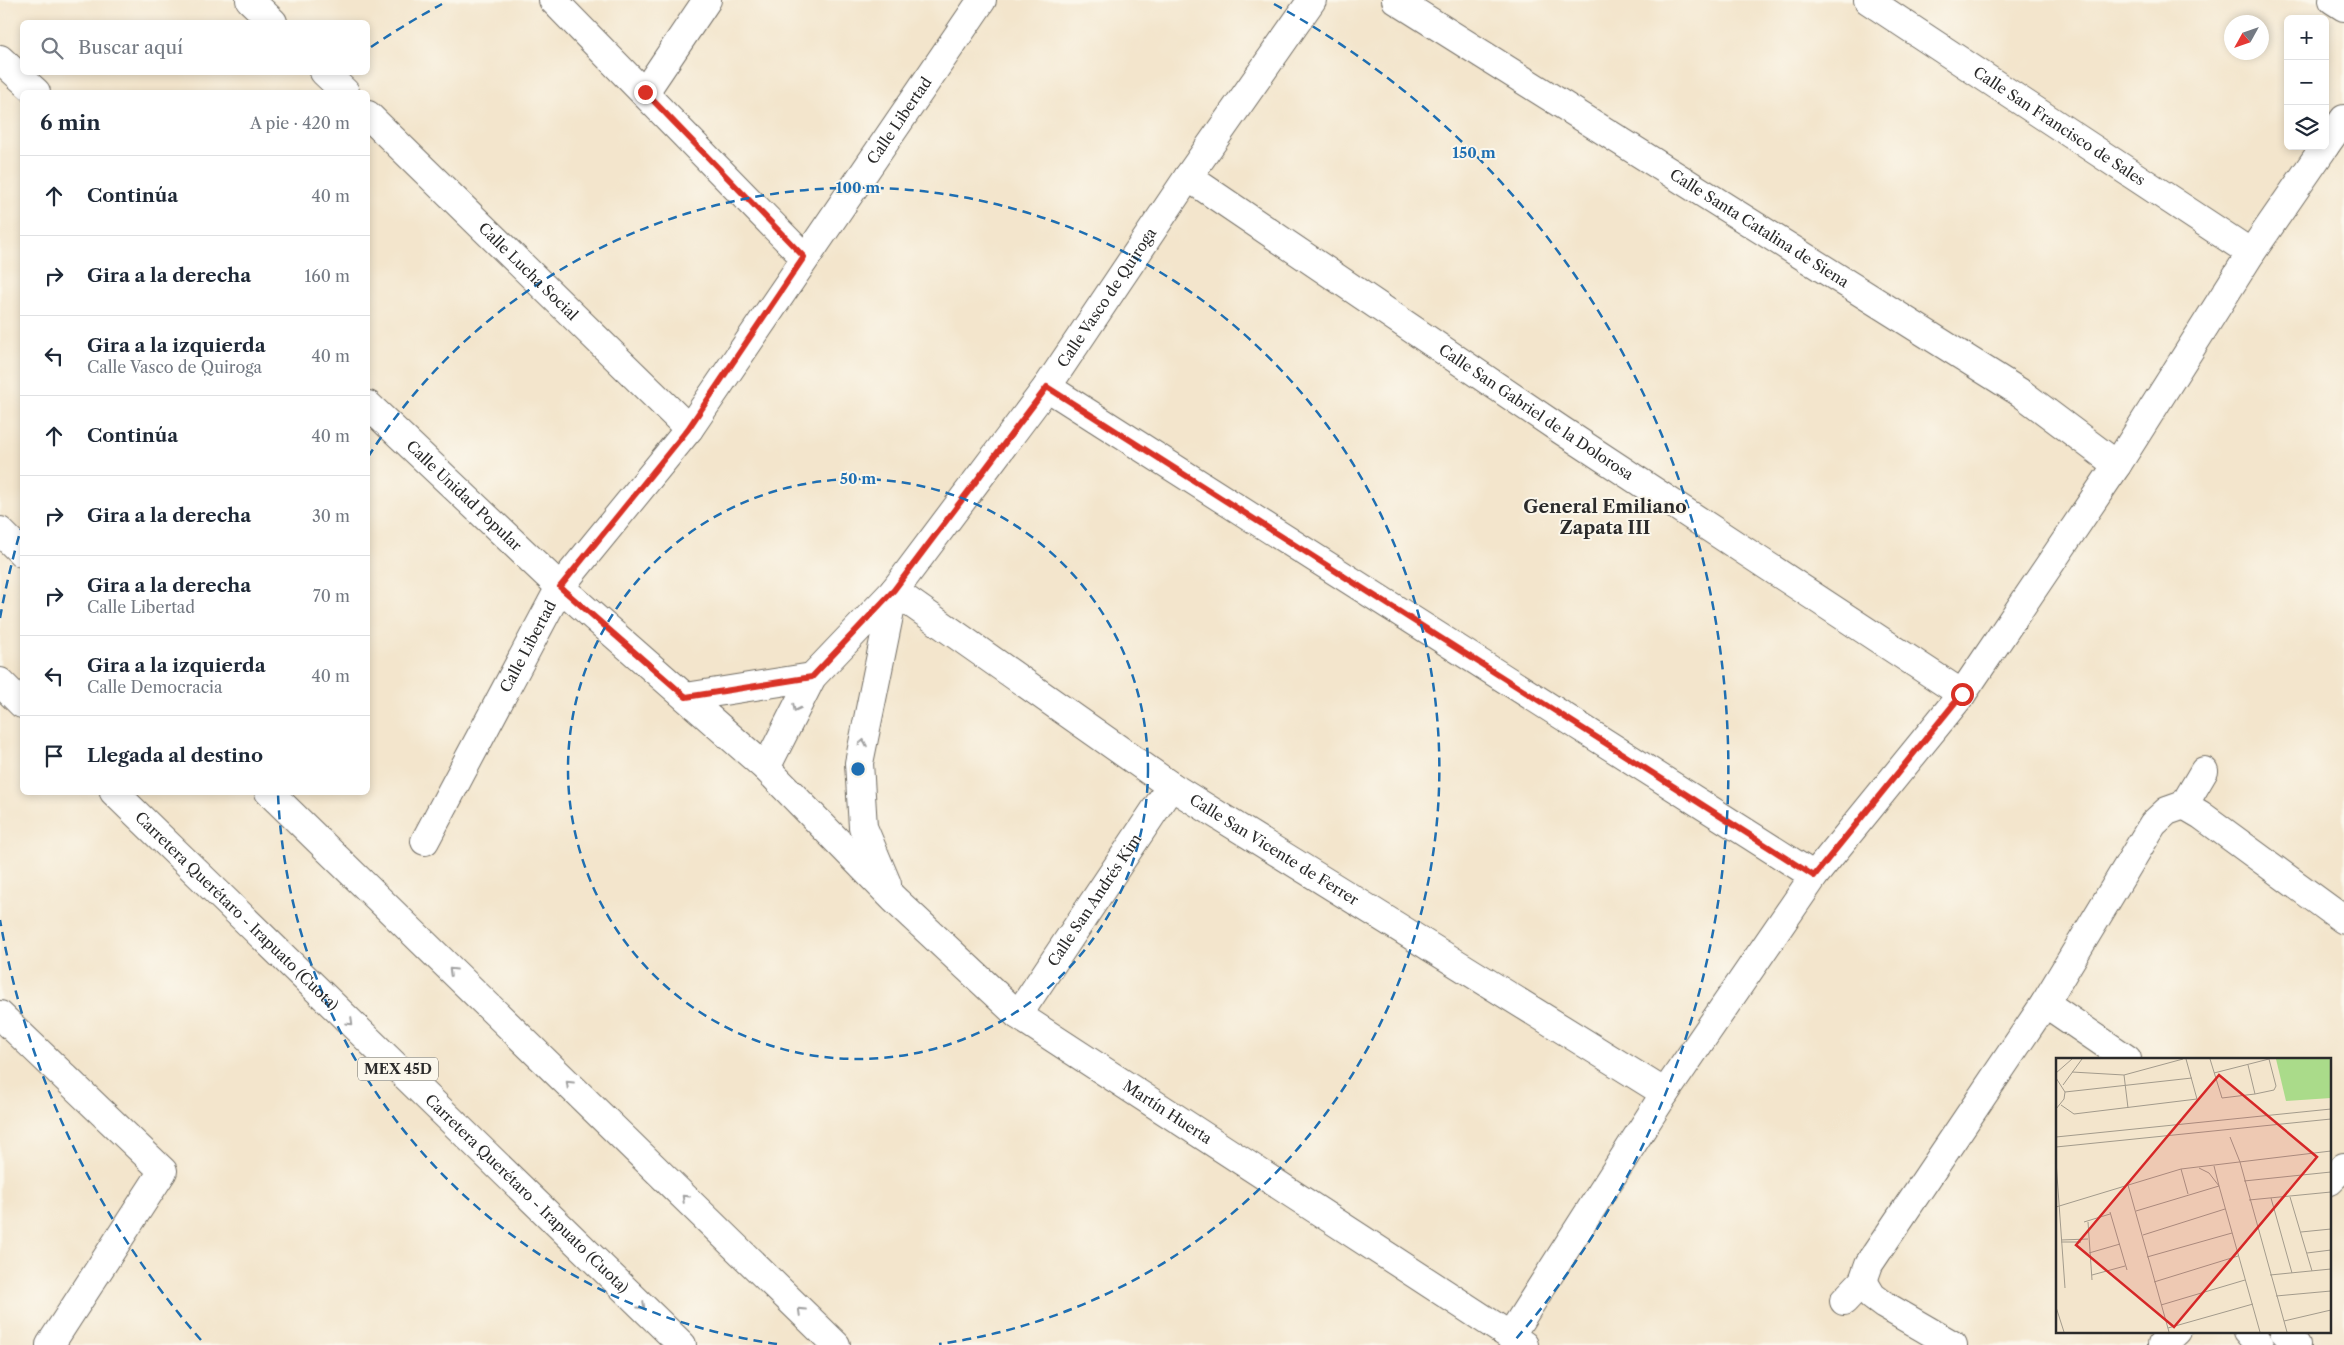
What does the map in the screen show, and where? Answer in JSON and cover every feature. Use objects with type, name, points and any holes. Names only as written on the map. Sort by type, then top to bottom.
[{"type":"main road","points":[[250,0],[271,20]]},
{"type":"main road","points":[[553,0],[645,92],[804,257]]},
{"type":"main road","points":[[645,92],[707,0]]},
{"type":"main road","name":"Calle Libertad","points":[[425,841],[560,587],[688,429],[804,257],[982,0]]},
{"type":"main road","name":"Calle Vasco de Quiroga","points":[[863,827],[859,763],[894,590],[1047,387],[1188,176],[1312,0]]},
{"type":"main road","name":"Calle Santa Catalina de Siena","points":[[1396,0],[2021,393],[2117,465]]},
{"type":"main road","name":"Calle San Francisco de Sales","points":[[1868,0],[2251,253]]},
{"type":"main road","points":[[2333,0],[2344,8]]},
{"type":"main road","points":[[0,58],[34,90]]},
{"type":"main road","points":[[327,75],[343,90]]},
{"type":"main road","name":"Calle Lucha Social","points":[[370,117],[688,429]]},
{"type":"main road","points":[[2329,140],[2344,119]]},
{"type":"main road","points":[[1517,1340],[1665,1093],[1814,876],[1962,694],[2117,465],[2251,253],[2322,150]]},
{"type":"main road","name":"Calle San Gabriel de la Dolorosa","points":[[1188,176],[1561,430],[1962,694]]},
{"type":"main road","points":[[1047,387],[1814,876]]},
{"type":"main road","name":"Calle Unidad Popular","points":[[370,407],[560,587],[766,768],[894,899]]},
{"type":"main road","points":[[0,531],[20,551]]},
{"type":"main road","points":[[766,768],[812,677],[894,590]]},
{"type":"main road","name":"Calle San Vicente de Ferrer","points":[[894,590],[1170,786],[1665,1093]]},
{"type":"main road","points":[[686,697],[812,677]]},
{"type":"main road","points":[[0,682],[20,702]]},
{"type":"main road","points":[[1844,1301],[1863,1281],[1869,1264],[2044,1003],[2153,824],[2167,811],[2184,806],[2204,771]]},
{"type":"main road","name":"Calle San Andrés Kim","points":[[1018,1015],[1170,786]]},
{"type":"main road","name":"Carretera Querétaro - Irapuato (Cuota)","points":[[117,795],[682,1345]]},
{"type":"main road","points":[[272,795],[836,1345]]},
{"type":"main road","points":[[2184,806],[2201,815],[2344,920]]},
{"type":"main road","name":"Martín Huerta","points":[[863,827],[894,899],[1018,1015],[1517,1340]]},
{"type":"main road","points":[[2044,1003],[2126,1058]]},
{"type":"main road","points":[[0,1015],[162,1171],[50,1345]]},
{"type":"main road","points":[[2332,1179],[2344,1167]]},
{"type":"main road","points":[[1863,1281],[1872,1296],[1884,1305],[1953,1345]]},
{"type":"main road","points":[[2162,1345],[2176,1332]]},
{"type":"main road","points":[[2249,1332],[2260,1345]]},
{"type":"main road","points":[[2285,1332],[2296,1345]]},
{"type":"district","name":"General Emiliano Zapata III","points":[[1605,517]]},
{"type":"route","points":[[645,92],[804,257],[688,429],[560,587],[686,697],[730,688],[812,677],[894,590],[1047,387],[1814,876],[1962,694]]}]
